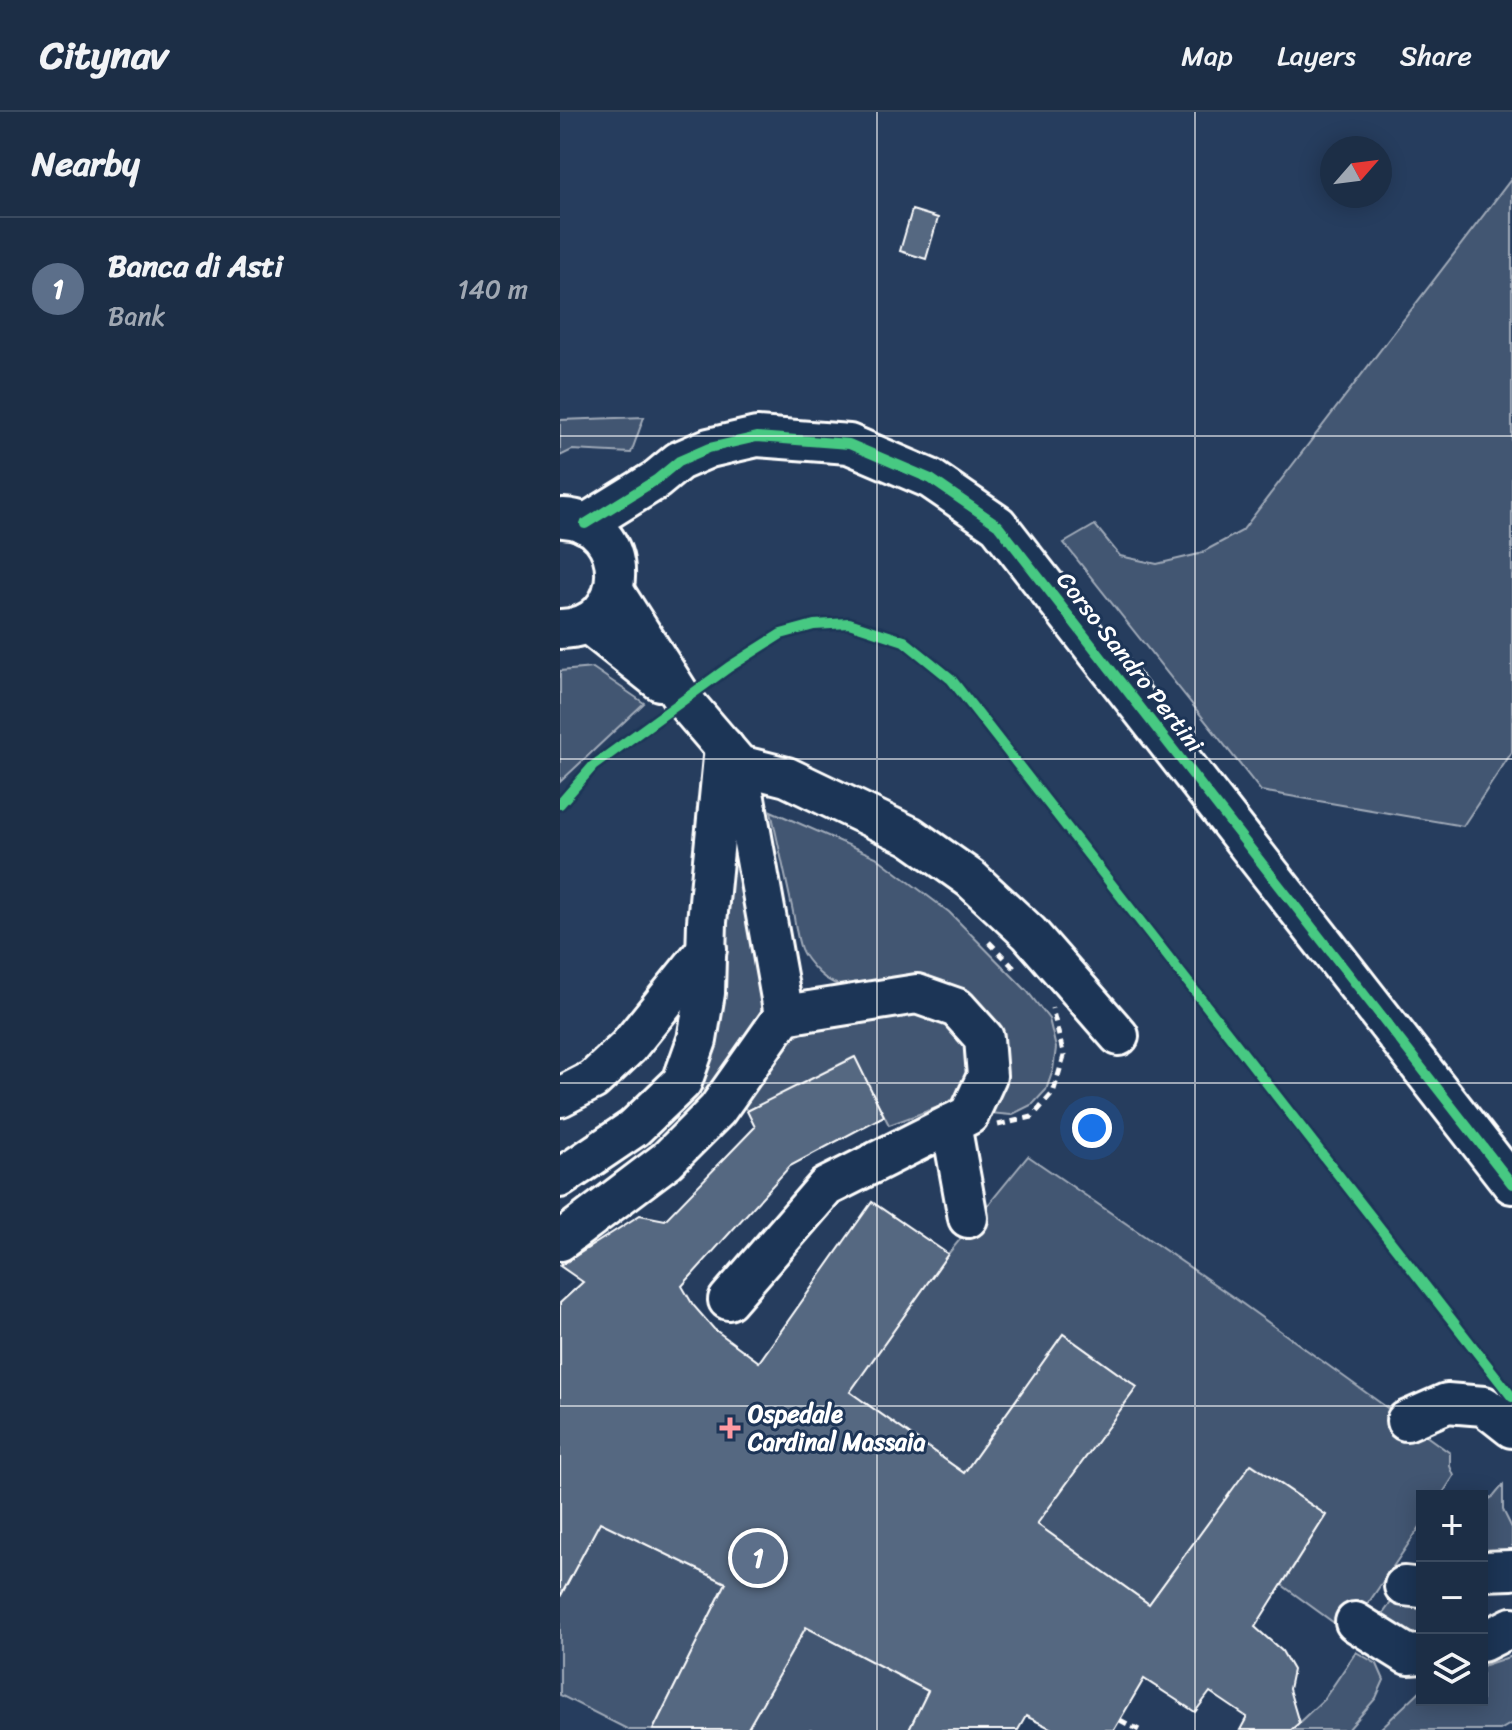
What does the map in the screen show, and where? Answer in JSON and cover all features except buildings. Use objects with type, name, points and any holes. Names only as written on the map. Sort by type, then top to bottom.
[{"type":"street","name":"Corso Sandro Pertini","points":[[585,530],[679,461],[709,448],[757,437],[849,444],[931,479],[998,525],[1512,1184]]},
{"type":"street","points":[[585,530],[615,561],[614,591],[608,604],[574,626],[684,701]]},
{"type":"street","points":[[614,591],[684,701],[732,756],[787,777],[910,836],[971,879],[1029,933],[1119,1036]]},
{"type":"street","points":[[560,1178],[634,1128],[682,1082],[697,1040],[705,993],[714,844],[732,756]]},
{"type":"street","points":[[732,756],[784,1015]]},
{"type":"street","points":[[560,1097],[593,1080],[628,1047],[707,949]]},
{"type":"street","points":[[560,1241],[667,1160],[717,1110],[784,1015],[917,994],[957,1008],[984,1038],[987,1076],[969,1115],[826,1187],[728,1300]]},
{"type":"street","points":[[951,1124],[968,1218]]},
{"type":"street","points":[[1406,1421],[1447,1403],[1484,1406],[1512,1428]]},
{"type":"street","points":[[1488,1571],[1512,1570]]},
{"type":"street","points":[[1488,1590],[1512,1588]]},
{"type":"street","points":[[1355,1622],[1408,1655],[1416,1654]]},
{"type":"street","points":[[1488,1639],[1512,1627]]},
{"type":"path","points":[[982,936],[1022,977]]},
{"type":"path","points":[[951,1124],[993,1126],[1032,1117],[1053,1093],[1064,1056],[1051,1005]]},
{"type":"path","points":[[1120,1720],[1139,1730]]},
{"type":"shaded area","points":[[1512,178],[1512,752],[1463,826],[1261,791],[1064,543],[1095,525],[1120,556],[1157,564],[1199,554],[1242,531]]},
{"type":"shaded area","points":[[644,417],[631,453],[572,450],[560,456],[560,420]]},
{"type":"shaded area","points":[[593,668],[644,703],[560,782],[560,671]]},
{"type":"shaded area","points":[[771,811],[876,857],[949,912],[1027,991],[1049,1019],[1056,1048],[1046,1090],[1033,1104],[1011,1115],[989,1113],[1001,1078],[1002,1055],[989,1021],[968,997],[946,985],[924,981],[857,987],[837,984],[814,968],[799,944]]},
{"type":"shaded area","points":[[737,821],[766,960],[761,1011],[706,1092],[692,1081],[728,826]]},
{"type":"shaded area","points":[[921,1008],[968,1037],[971,1083],[952,1102],[889,1125],[854,1057],[747,1111],[738,1097],[778,1049],[808,1030],[846,1020]]},
{"type":"shaded area","points":[[1028,1156],[1233,1297],[1450,1453],[1454,1476],[1445,1490],[1416,1490],[1416,1533],[1348,1633],[1282,1585],[1326,1515],[1252,1464],[1149,1604],[1037,1524],[1137,1387],[1063,1334],[964,1473],[850,1392],[948,1254]]},
{"type":"shaded area","points":[[1503,1485],[1503,1510],[1512,1528],[1512,1558],[1488,1562],[1488,1500]]},
{"type":"shaded area","points":[[600,1522],[726,1583],[653,1730],[629,1730],[560,1695],[560,1597]]},
{"type":"shaded area","points":[[1397,1594],[1416,1597],[1416,1635],[1407,1636],[1377,1622]]},
{"type":"shaded area","points":[[806,1627],[928,1691],[909,1730],[747,1730]]},
{"type":"shaded area","points":[[1356,1652],[1377,1664],[1384,1680],[1376,1698],[1348,1730],[1291,1730],[1324,1699]]},
{"type":"shaded area","points":[[1512,1656],[1512,1723],[1500,1730],[1379,1730],[1416,1695],[1416,1706],[1488,1706],[1488,1664]]},
{"type":"cycle path","points":[[585,524],[656,480],[679,461],[709,448],[757,437],[849,444],[931,479],[998,525],[1512,1184]]},
{"type":"cycle path","points":[[560,804],[593,766],[729,667],[781,634],[814,625],[849,623],[904,641],[951,679],[1512,1397]]},
{"type":"place","name":"Ospedale Cardinal Massaia","points":[[730,1428]]},
{"type":"place","name":"Banca di Asti","points":[[758,1558]]}]
